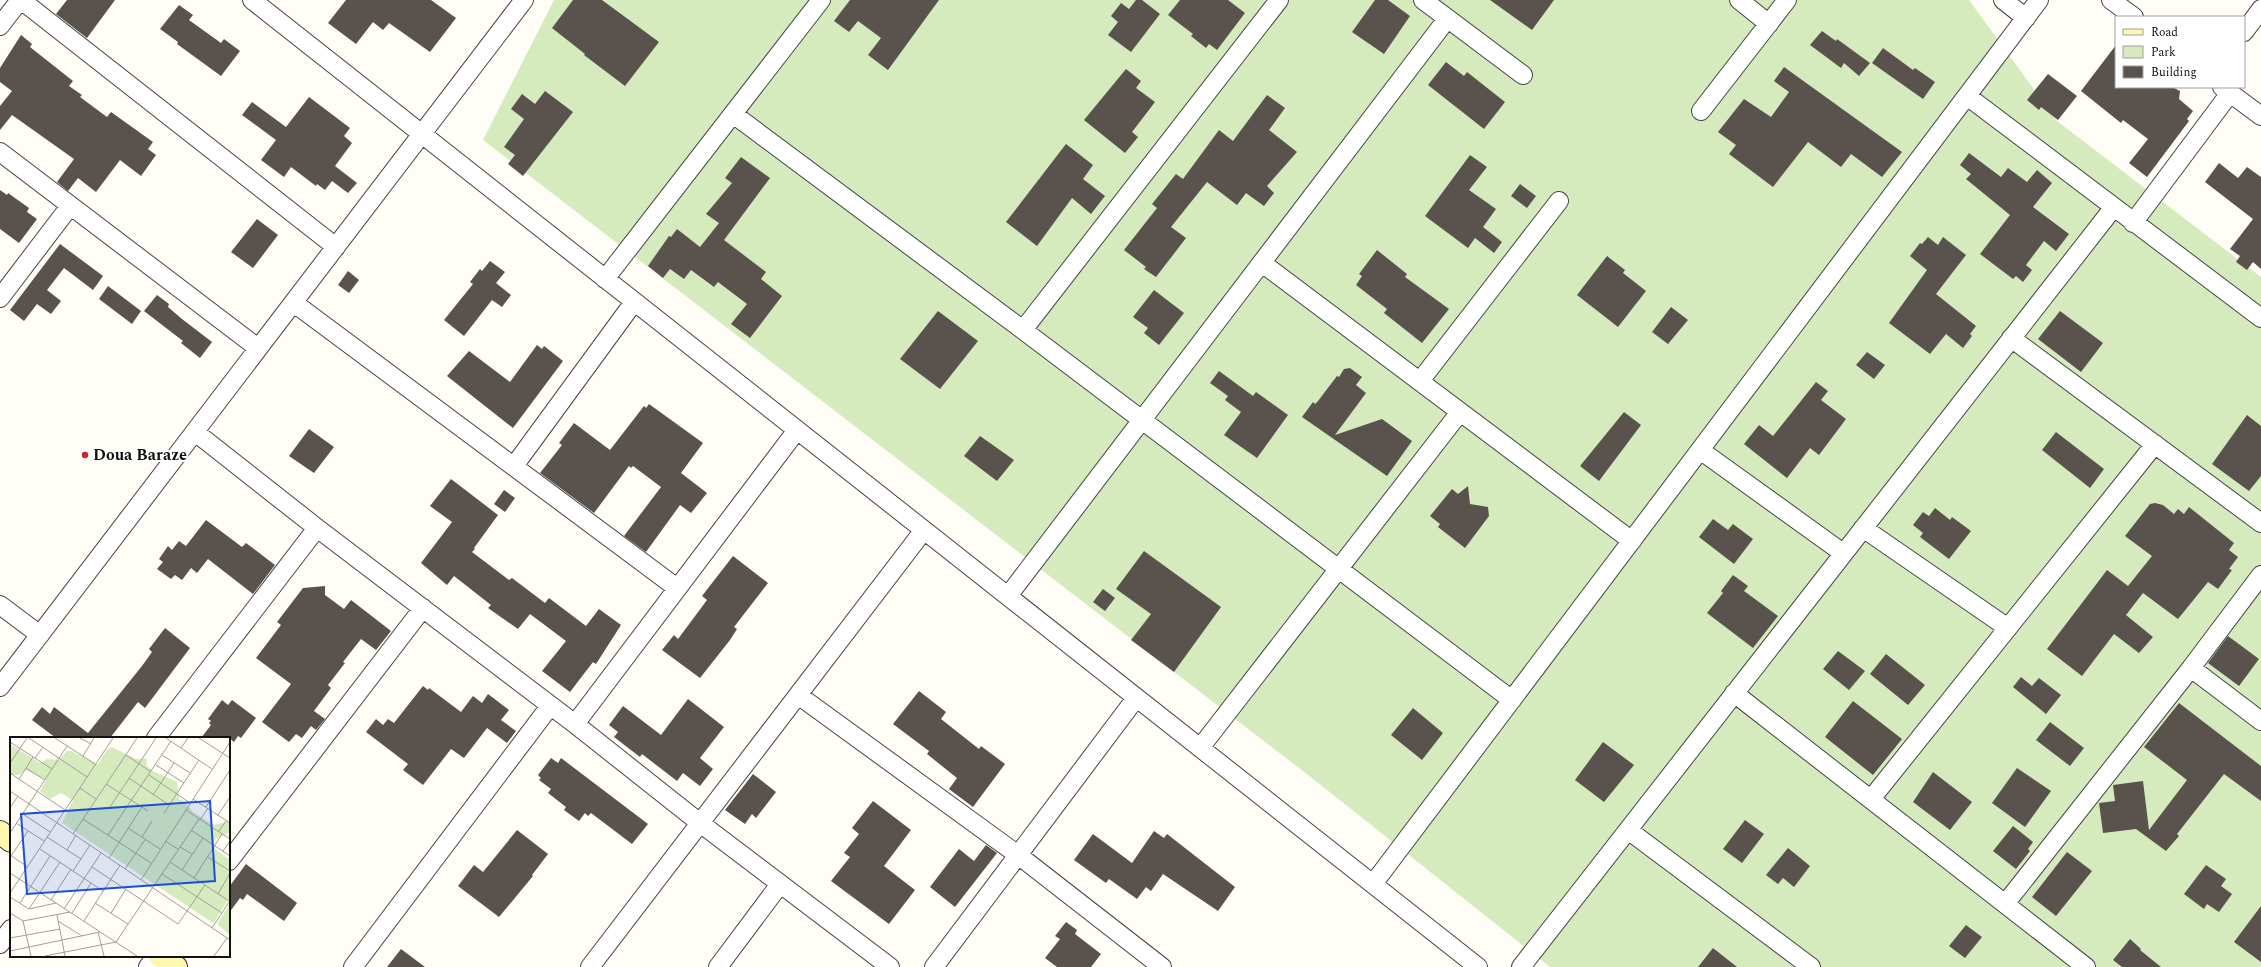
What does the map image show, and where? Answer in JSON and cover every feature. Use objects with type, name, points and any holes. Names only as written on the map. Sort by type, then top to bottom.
[{"type":"street","points":[[0,26],[21,0],[336,247]]},
{"type":"street","points":[[252,0],[605,280],[1478,967]]},
{"type":"street","points":[[0,687],[524,0]]},
{"type":"street","points":[[605,280],[821,0]]},
{"type":"street","points":[[1023,330],[1279,0]]},
{"type":"street","points":[[1423,0],[1523,75]]},
{"type":"street","points":[[1739,0],[1769,24]]},
{"type":"street","points":[[1701,111],[1787,0]]},
{"type":"street","points":[[2003,0],[2026,18]]},
{"type":"street","points":[[1373,884],[2040,0]]},
{"type":"street","points":[[2111,0],[2133,16]]},
{"type":"street","points":[[2245,31],[2261,9]]},
{"type":"street","points":[[1008,596],[1447,19]]},
{"type":"street","points":[[2133,222],[2226,90],[2261,116]]},
{"type":"street","points":[[1967,96],[2261,318]]},
{"type":"street","points":[[733,114],[1023,330],[1512,700]]},
{"type":"street","points":[[0,152],[258,348]]},
{"type":"street","points":[[1420,381],[1559,201]]},
{"type":"street","points":[[0,298],[70,206]]},
{"type":"street","points":[[1521,967],[2114,207]]},
{"type":"street","points":[[1262,263],[1632,541]]},
{"type":"street","points":[[514,466],[634,302]]},
{"type":"street","points":[[294,303],[677,588]]},
{"type":"street","points":[[2011,338],[2261,523]]},
{"type":"street","points":[[1200,748],[1460,412]]},
{"type":"street","points":[[576,724],[797,430]]},
{"type":"street","points":[[195,432],[317,528],[550,706],[576,724],[700,823],[890,967]]},
{"type":"street","points":[[1871,799],[2155,444]]},
{"type":"street","points":[[1700,450],[1844,553]]},
{"type":"street","points":[[157,737],[317,528]]},
{"type":"street","points":[[1863,528],[2008,628]]},
{"type":"street","points":[[590,967],[924,530]]},
{"type":"street","points":[[2005,904],[2191,668],[2261,575]]},
{"type":"street","points":[[0,605],[40,635]]},
{"type":"street","points":[[230,860],[423,608]]},
{"type":"street","points":[[2191,668],[2261,721]]},
{"type":"street","points":[[1734,693],[2086,967]]},
{"type":"street","points":[[798,695],[1018,855],[1162,967]]},
{"type":"street","points":[[934,967],[1136,698]]},
{"type":"street","points":[[353,967],[550,706]]},
{"type":"street","points":[[1628,830],[1811,967]]},
{"type":"street","points":[[0,832],[10,839]]},
{"type":"street","points":[[718,967],[780,884]]},
{"type":"street","points":[[0,944],[10,930]]},
{"type":"street","points":[[148,967],[155,957]]},
{"type":"street","points":[[161,957],[176,967]]},
{"type":"green space","points":[[554,0],[1969,0],[2057,121],[2261,277],[2261,967],[1550,967],[1312,778],[483,140]]},
{"type":"building","points":[[67,0],[115,0],[87,38],[56,14]]},
{"type":"building","points":[[346,0],[431,0],[456,18],[430,52],[389,23],[383,30],[373,22],[356,44],[328,23]]},
{"type":"building","points":[[573,0],[602,0],[659,42],[625,86],[584,55],[585,54],[552,28]]},
{"type":"building","points":[[850,0],[939,0],[888,70],[868,55],[881,38],[858,21],[849,32],[834,21]]},
{"type":"building","points":[[1136,0],[1142,0],[1160,14],[1131,52],[1108,35],[1118,22],[1111,16],[1121,3],[1129,9]]},
{"type":"building","points":[[1180,0],[1228,0],[1245,13],[1217,50],[1209,44],[1206,48],[1191,36],[1193,34],[1168,15]]},
{"type":"building","points":[[1375,0],[1388,0],[1410,16],[1384,54],[1352,32]]},
{"type":"building","points":[[1490,0],[1554,0],[1532,30]]},
{"type":"building","points":[[179,5],[193,15],[189,20],[221,43],[224,39],[240,51],[221,76],[177,44],[178,42],[160,29]]},
{"type":"building","points":[[1822,31],[1836,41],[1837,39],[1870,63],[1859,76],[1844,63],[1841,68],[1810,45]]},
{"type":"building","points":[[21,35],[32,44],[30,47],[73,81],[69,86],[82,95],[80,97],[107,117],[111,112],[153,142],[148,149],[156,155],[141,176],[120,160],[96,192],[78,178],[68,191],[57,182],[74,159],[12,115],[0,130],[0,106],[12,91],[0,82],[0,68]]},
{"type":"building","points":[[2115,46],[2115,88],[2174,88],[2180,91],[2179,99],[2193,111],[2187,119],[2189,121],[2147,177],[2129,163],[2148,139],[2123,120],[2121,123],[2081,91]]},
{"type":"building","points":[[1883,48],[1913,70],[1915,68],[1935,82],[1923,99],[1872,63]]},
{"type":"building","points":[[1446,62],[1464,76],[1467,72],[1505,102],[1484,129],[1428,85]]},
{"type":"building","points":[[1784,67],[1902,152],[1882,177],[1851,154],[1841,167],[1808,142],[1773,187],[1729,154],[1736,145],[1718,132],[1744,99],[1771,117],[1789,92],[1774,81]]},
{"type":"building","points":[[1126,69],[1141,81],[1136,88],[1155,102],[1132,132],[1138,137],[1125,153],[1084,120]]},
{"type":"building","points":[[2048,74],[2077,96],[2058,120],[2041,107],[2039,110],[2027,100]]},
{"type":"building","points":[[545,91],[573,112],[523,176],[508,164],[515,155],[504,147],[524,119],[511,109],[522,94],[535,104]]},
{"type":"building","points":[[1267,95],[1285,108],[1269,130],[1297,152],[1267,186],[1274,193],[1264,206],[1246,193],[1237,205],[1207,182],[1171,227],[1186,238],[1156,277],[1144,269],[1146,267],[1124,250],[1157,208],[1152,204],[1176,174],[1183,179],[1219,130],[1233,141]]},
{"type":"building","points":[[309,97],[350,128],[344,136],[352,143],[335,166],[357,183],[348,193],[332,181],[325,190],[317,184],[316,186],[291,167],[284,177],[261,160],[276,140],[242,115],[252,102],[286,127]]},
{"type":"building","points":[[1066,144],[1093,165],[1083,179],[1105,196],[1091,214],[1072,198],[1037,246],[1006,222]]},
{"type":"building","points":[[1969,153],[2001,177],[2008,168],[2027,182],[2037,170],[2052,183],[2033,207],[2069,234],[2056,251],[2044,241],[2026,265],[2032,270],[2023,282],[2016,276],[2013,279],[1980,254],[2010,215],[1966,179],[1971,174],[1960,165]]},
{"type":"building","points":[[1470,155],[1487,167],[1469,190],[1496,209],[1483,227],[1502,242],[1494,253],[1475,238],[1468,248],[1425,216]]},
{"type":"building","points":[[741,157],[770,178],[724,240],[766,272],[761,279],[782,296],[750,338],[731,324],[747,304],[718,282],[714,287],[691,270],[684,279],[670,269],[663,278],[648,266],[669,236],[671,237],[677,229],[700,247],[719,223],[706,214],[732,183],[725,178]]},
{"type":"building","points":[[2219,163],[2238,178],[2247,167],[2261,177],[2261,269],[2253,262],[2247,270],[2236,262],[2240,256],[2230,249],[2253,219],[2205,182]]},
{"type":"building","points":[[1520,184],[1536,196],[1527,208],[1511,196]]},
{"type":"building","points":[[0,190],[7,195],[8,193],[29,208],[27,212],[37,219],[19,243],[0,229]]},
{"type":"building","points":[[257,219],[278,235],[253,268],[231,252]]},
{"type":"building","points":[[1928,237],[1938,245],[1943,237],[1966,255],[1936,294],[1976,326],[1970,334],[1972,336],[1963,348],[1946,334],[1930,354],[1889,323],[1927,270],[1910,256],[1920,243],[1922,244]]},
{"type":"building","points":[[60,244],[103,276],[93,290],[64,268],[47,290],[61,301],[51,314],[37,304],[24,321],[10,310]]},
{"type":"building","points":[[1377,250],[1407,274],[1405,277],[1449,309],[1422,343],[1384,313],[1387,309],[1356,285],[1362,276],[1359,274]]},
{"type":"building","points":[[1607,256],[1625,270],[1623,273],[1646,291],[1618,327],[1577,295]]},
{"type":"building","points":[[490,261],[505,272],[496,283],[511,295],[502,307],[492,300],[464,336],[444,320],[473,284],[470,282],[480,269],[482,271]]},
{"type":"building","points":[[348,271],[359,280],[349,293],[338,285]]},
{"type":"building","points":[[108,286],[141,311],[132,324],[99,299]]},
{"type":"building","points":[[1154,290],[1184,313],[1159,345],[1144,333],[1148,328],[1133,317]]},
{"type":"building","points":[[157,295],[169,304],[168,307],[182,319],[212,342],[200,358],[181,343],[183,341],[144,311]]},
{"type":"building","points":[[1671,307],[1688,320],[1668,344],[1652,332]]},
{"type":"building","points":[[938,311],[978,341],[940,389],[900,359]]},
{"type":"building","points":[[2060,311],[2103,343],[2081,372],[2038,339]]},
{"type":"building","points":[[537,345],[542,349],[544,346],[563,361],[513,428],[447,376],[469,351],[510,382]]},
{"type":"building","points":[[1867,352],[1885,365],[1874,379],[1856,365]]},
{"type":"building","points":[[1350,368],[1362,377],[1356,385],[1366,393],[1335,435],[1382,419],[1412,441],[1387,476],[1302,417],[1313,402],[1315,404],[1318,401],[1337,376],[1339,377],[1344,369]]},
{"type":"building","points":[[1219,371],[1253,396],[1256,392],[1288,415],[1257,458],[1224,435],[1241,412],[1225,400],[1228,396],[1210,383]]},
{"type":"building","points":[[1816,382],[1828,391],[1821,400],[1846,419],[1819,455],[1810,448],[1787,478],[1744,444],[1759,425],[1773,436]]},
{"type":"building","points":[[649,404],[703,443],[681,473],[707,493],[691,513],[680,505],[646,552],[624,536],[661,487],[633,466],[631,468],[629,466],[594,513],[540,473],[562,445],[559,443],[574,423],[610,450],[644,406],[646,408]]},
{"type":"building","points":[[1624,412],[1641,425],[1599,481],[1580,466]]},
{"type":"building","points":[[2247,415],[2261,426],[2261,476],[2249,491],[2212,464]]},
{"type":"building","points":[[309,429],[334,447],[314,473],[289,456]]},
{"type":"building","points":[[2056,432],[2104,469],[2090,488],[2042,450]]},
{"type":"building","points":[[980,436],[1014,460],[997,481],[964,456]]},
{"type":"building","points":[[451,479],[498,515],[472,552],[509,580],[512,578],[545,603],[549,598],[586,626],[599,609],[621,625],[596,664],[593,662],[570,692],[542,671],[566,641],[530,614],[518,629],[488,608],[491,605],[454,576],[447,585],[421,563],[452,522],[430,506]]},
{"type":"building","points":[[1468,486],[1470,504],[1488,507],[1489,516],[1465,548],[1438,527],[1440,524],[1430,516],[1452,489],[1458,494]]},
{"type":"building","points":[[504,490],[515,498],[505,512],[494,504]]},
{"type":"building","points":[[2155,503],[2163,505],[2174,514],[2178,509],[2184,514],[2189,507],[2234,543],[2229,550],[2238,557],[2229,569],[2232,570],[2218,589],[2208,582],[2178,619],[2143,593],[2126,615],[2153,637],[2139,653],[2114,634],[2082,676],[2047,649],[2107,570],[2128,586],[2152,556],[2125,536],[2150,504]]},
{"type":"building","points":[[1935,508],[1950,520],[1952,517],[1971,531],[1949,559],[1920,537],[1923,533],[1913,525],[1923,512],[1929,516]]},
{"type":"building","points":[[1713,519],[1728,530],[1733,524],[1753,539],[1734,564],[1699,537]]},
{"type":"building","points":[[206,520],[242,547],[246,543],[275,565],[253,594],[208,559],[197,573],[191,568],[182,580],[175,575],[171,579],[157,569],[163,562],[159,559],[168,546],[172,550],[179,541],[186,546]]},
{"type":"building","points":[[1144,551],[1221,607],[1174,672],[1131,640],[1151,614],[1116,589]]},
{"type":"building","points":[[733,556],[768,583],[734,627],[737,629],[730,640],[700,678],[662,650],[674,635],[678,639],[707,600],[702,596]]},
{"type":"building","points":[[1733,575],[1748,586],[1744,591],[1778,616],[1753,648],[1707,613],[1723,593],[1721,591]]},
{"type":"building","points":[[325,586],[325,595],[344,609],[351,600],[391,631],[376,650],[361,639],[343,662],[345,663],[328,685],[331,688],[314,711],[325,719],[316,730],[311,726],[302,738],[296,734],[289,742],[262,722],[291,684],[256,658],[281,625],[277,622],[303,588]]},
{"type":"building","points":[[1103,589],[1115,598],[1105,611],[1093,602]]},
{"type":"building","points":[[165,628],[190,648],[145,708],[138,702],[111,737],[55,737],[32,720],[42,707],[50,714],[54,707],[88,733],[142,666],[152,652],[149,649]]},
{"type":"building","points":[[2228,636],[2259,659],[2239,686],[2208,663]]},
{"type":"building","points":[[1838,651],[1865,671],[1849,690],[1823,669]]},
{"type":"building","points":[[1886,654],[1925,685],[1908,705],[1870,674]]},
{"type":"building","points":[[2021,677],[2032,686],[2039,678],[2061,695],[2046,714],[2013,687]]},
{"type":"building","points":[[423,686],[428,690],[429,688],[461,712],[473,696],[482,703],[488,694],[509,710],[501,720],[516,731],[507,743],[487,728],[464,758],[451,749],[423,785],[403,770],[408,764],[366,732],[376,719],[383,725],[388,719],[394,723]]},
{"type":"building","points":[[919,691],[946,712],[941,719],[979,749],[981,746],[1005,764],[973,807],[949,789],[957,778],[927,754],[929,751],[893,724]]},
{"type":"building","points":[[688,699],[724,727],[700,758],[713,769],[700,786],[683,773],[677,781],[642,754],[640,757],[614,737],[618,732],[609,725],[623,706],[661,735]]},
{"type":"building","points":[[222,700],[228,705],[232,700],[256,718],[241,738],[238,736],[234,742],[230,737],[202,737],[211,725],[209,723],[211,721],[208,719]]},
{"type":"building","points":[[1853,701],[1902,739],[1873,775],[1825,737]]},
{"type":"building","points":[[2179,703],[2261,766],[2261,801],[2224,774],[2177,834],[2179,836],[2166,851],[2136,829],[2103,833],[2099,803],[2115,801],[2113,785],[2143,781],[2149,830],[2187,780],[2144,747]]},
{"type":"building","points":[[1413,708],[1443,733],[1422,760],[1391,735]]},
{"type":"building","points":[[2050,722],[2084,748],[2070,766],[2036,740]]},
{"type":"building","points":[[1603,742],[1634,765],[1604,802],[1575,780]]},
{"type":"building","points":[[551,758],[558,763],[561,758],[648,824],[632,844],[591,813],[588,816],[585,813],[579,821],[564,810],[566,807],[548,793],[551,789],[539,780],[541,778],[538,775]]},
{"type":"building","points":[[2017,768],[2051,791],[2025,827],[1992,803]]},
{"type":"building","points":[[1933,772],[1972,802],[1950,830],[1913,802]]},
{"type":"building","points":[[753,774],[776,792],[756,818],[752,814],[745,824],[725,810]]},
{"type":"building","points":[[873,801],[911,830],[884,866],[915,890],[889,924],[831,881],[850,857],[844,853],[859,834],[852,828]]},
{"type":"building","points":[[1745,820],[1764,834],[1742,863],[1723,849]]},
{"type":"building","points":[[2013,826],[2033,842],[2028,849],[2030,851],[2016,869],[1993,851]]},
{"type":"building","points":[[517,830],[548,854],[532,875],[533,876],[499,917],[458,886],[474,865],[483,872]]},
{"type":"building","points":[[1154,831],[1164,838],[1167,834],[1235,887],[1218,911],[1163,874],[1151,891],[1146,887],[1137,899],[1109,879],[1106,883],[1074,860],[1093,834],[1132,863]]},
{"type":"building","points":[[986,845],[997,853],[955,907],[930,887],[959,849],[974,861]]},
{"type":"building","points":[[1788,848],[1810,866],[1794,887],[1783,878],[1778,884],[1766,875]]},
{"type":"building","points":[[2067,852],[2092,871],[2056,916],[2032,897]]},
{"type":"building","points":[[246,864],[297,903],[284,921],[247,894],[243,900],[240,898],[230,912],[230,886]]},
{"type":"building","points":[[2206,865],[2226,879],[2221,886],[2232,894],[2219,912],[2207,904],[2204,909],[2184,894]]},
{"type":"building","points":[[2261,906],[2261,962],[2234,942]]},
{"type":"building","points":[[1066,922],[1077,930],[1075,934],[1101,954],[1091,967],[1057,967],[1045,958],[1060,939],[1055,936]]},
{"type":"building","points":[[1966,925],[1982,937],[1965,958],[1949,946]]},
{"type":"building","points":[[2130,939],[2141,949],[2140,950],[2161,967],[2122,967],[2113,960]]},
{"type":"building","points":[[1713,948],[1737,967],[1698,967]]},
{"type":"building","points":[[401,949],[425,967],[387,967]]},
{"type":"place","name":"Doua Baraze","points":[[85,455]]}]
